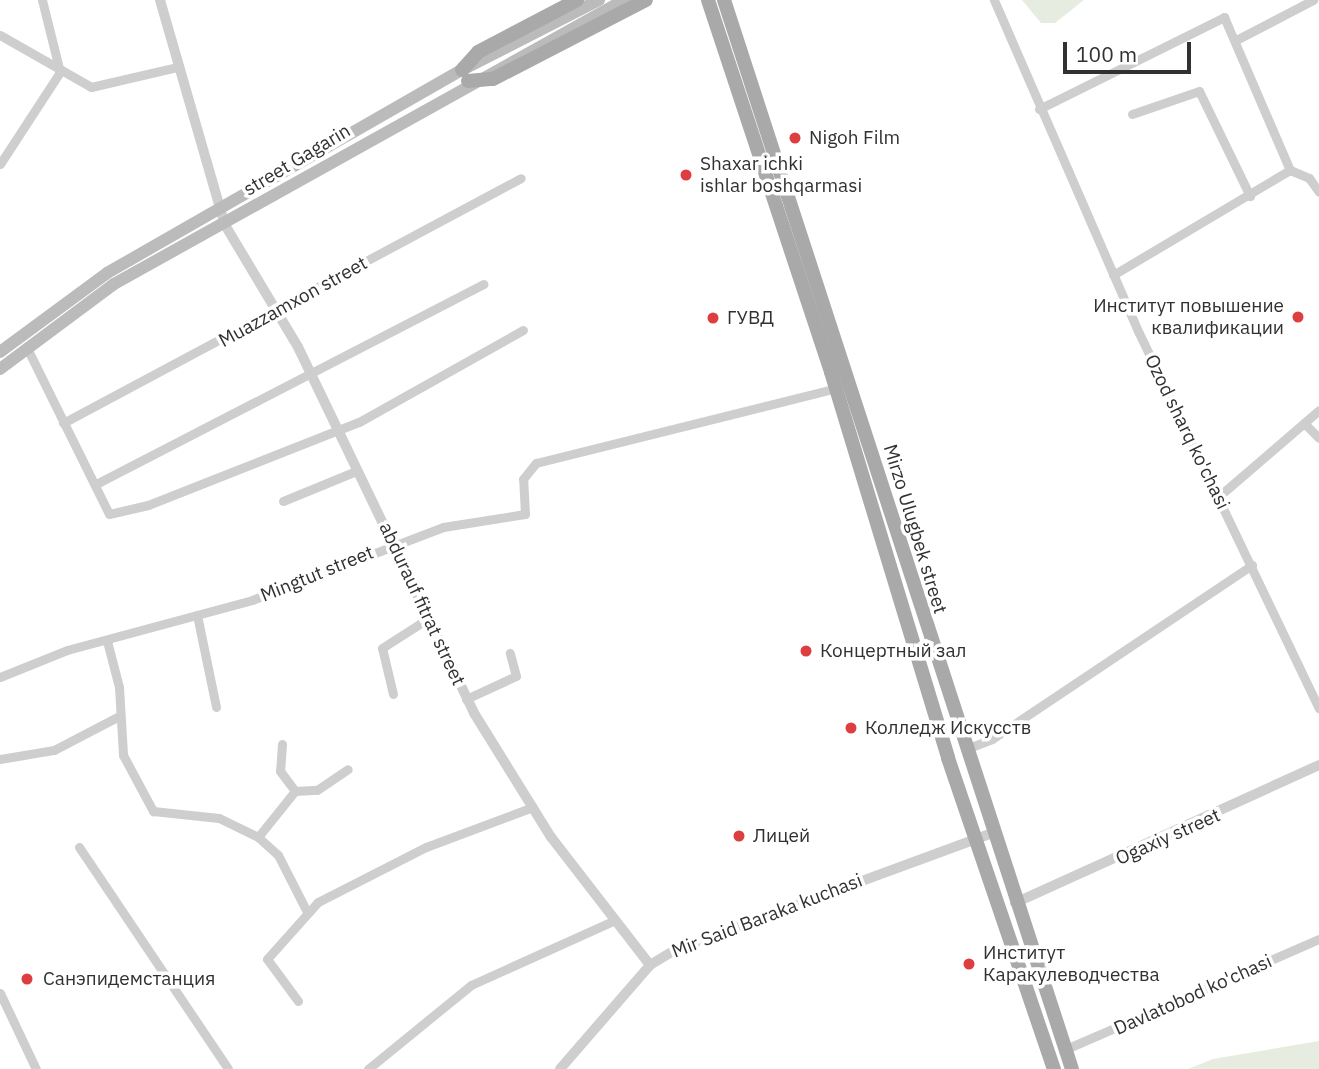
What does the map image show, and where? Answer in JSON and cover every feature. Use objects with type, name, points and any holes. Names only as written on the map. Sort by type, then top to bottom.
[{"type":"main road","points":[[576,0],[478,52],[465,76],[493,79],[646,0]]},
{"type":"main road","name":"street Gagarin","points":[[0,352],[107,273],[221,206],[465,76],[598,0]]},
{"type":"main road","name":"street Gagarin","points":[[0,369],[114,284],[225,225],[465,76],[624,0]]},
{"type":"main road","name":"Mirzo Ulugbek street","points":[[724,0],[964,750],[1072,1069]]},
{"type":"main road","name":"Mirzo Ulugbek street","points":[[707,1],[836,388],[976,840],[1054,1069]]},
{"type":"street","points":[[1,159],[60,72],[42,0]]},
{"type":"street","name":"abdurauf fitrat street","points":[[160,0],[177,67],[225,225],[310,373],[356,471],[397,542],[466,699],[533,807],[613,921],[650,965]]},
{"type":"street","name":"Ozod sharq ko'chasi","points":[[994,0],[1113,275],[1319,708]]},
{"type":"street","points":[[1238,39],[1316,1]]},
{"type":"street","points":[[1039,109],[1221,18],[1238,39],[1290,170],[1309,178],[1319,192]]},
{"type":"street","points":[[0,35],[60,72],[91,87],[177,67]]},
{"type":"street","points":[[1132,114],[1199,91],[1250,196]]},
{"type":"street","points":[[1113,275],[1290,170]]},
{"type":"street","name":"Muazzamxon street","points":[[63,423],[275,313],[521,178]]},
{"type":"street","points":[[96,484],[483,284]]},
{"type":"street","points":[[27,348],[109,514],[336,432],[523,330]]},
{"type":"street","name":"Mingtut street","points":[[0,677],[107,641],[272,593],[397,542],[443,527],[525,514],[530,507],[523,479],[536,463],[836,388]]},
{"type":"street","points":[[1219,497],[1319,410]]},
{"type":"street","points":[[1304,423],[1319,438]]},
{"type":"street","points":[[283,501],[356,471]]},
{"type":"street","points":[[964,750],[992,739],[1252,565]]},
{"type":"street","points":[[197,615],[216,707]]},
{"type":"street","points":[[393,694],[382,648],[429,618]]},
{"type":"street","points":[[107,641],[123,755],[156,813],[219,818],[258,837],[278,855],[307,912]]},
{"type":"street","points":[[466,699],[516,676],[510,653]]},
{"type":"street","points":[[0,759],[54,750],[119,716]]},
{"type":"street","points":[[282,744],[280,771],[295,791]]},
{"type":"street","name":"Ogaxiy street","points":[[1015,903],[1319,765]]},
{"type":"street","points":[[258,837],[295,791],[317,790],[348,769]]},
{"type":"street","points":[[299,1001],[267,959],[307,912],[426,847],[533,807]]},
{"type":"street","name":"Mir Said Baraka kuchasi","points":[[561,1069],[650,965],[705,937],[992,833]]},
{"type":"street","points":[[79,847],[229,1069]]},
{"type":"street","points":[[368,1069],[471,985],[613,921]]},
{"type":"street","name":"Davlatobod ko'chasi","points":[[1066,1049],[1319,939]]},
{"type":"street","points":[[0,993],[36,1069]]},
{"type":"shaded area","points":[[1022,0],[1084,0],[1055,23],[1041,23]]},
{"type":"shaded area","points":[[1319,1041],[1319,1069],[1188,1069],[1213,1059]]},
{"type":"place","name":"Nigoh Film","points":[[795,138]]},
{"type":"place","name":"Shaxar ichki ishlar boshqarmasi","points":[[686,175]]},
{"type":"place","name":"Институт повышение квалификации","points":[[1298,317]]},
{"type":"place","name":"ГУВД","points":[[713,318]]},
{"type":"place","name":"Концертный зал","points":[[806,651]]},
{"type":"place","name":"Колледж Искусств","points":[[851,728]]},
{"type":"place","name":"Лицей","points":[[739,836]]},
{"type":"place","name":"Институт Каракулеводчества","points":[[969,964]]},
{"type":"place","name":"Санэпидемстанция","points":[[27,979]]}]
